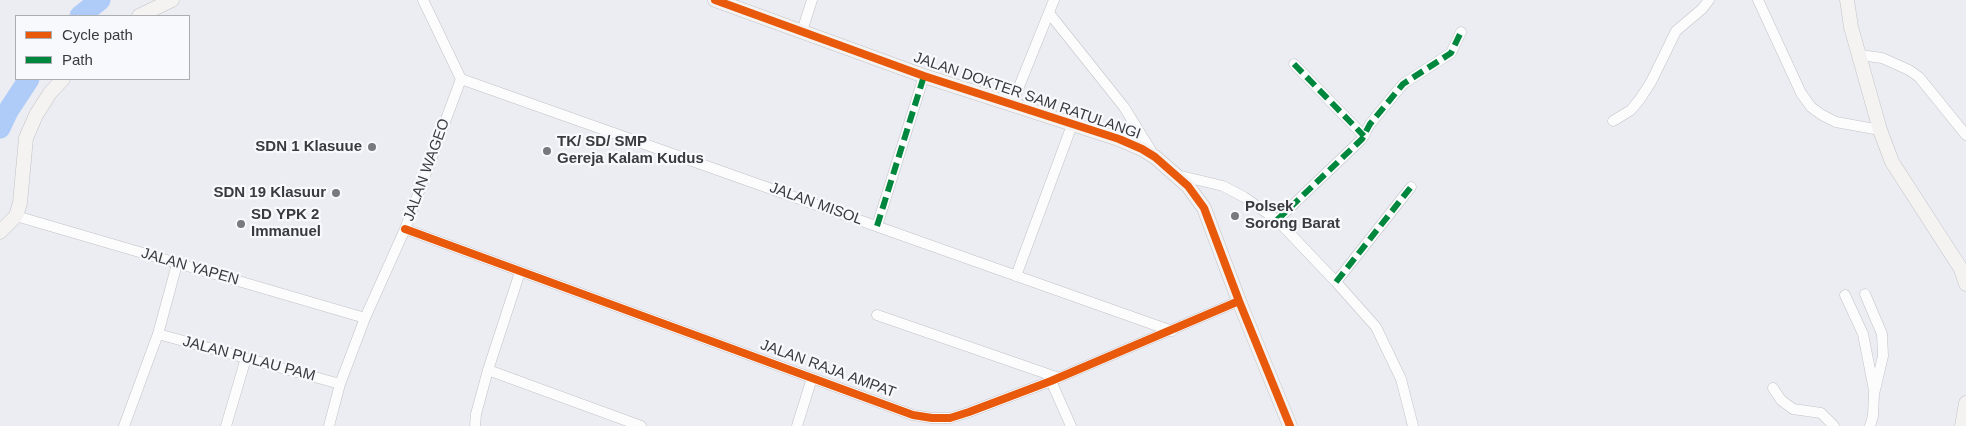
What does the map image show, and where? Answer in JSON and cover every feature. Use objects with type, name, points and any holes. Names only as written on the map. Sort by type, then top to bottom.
[{"type":"street","points":[[141,15],[172,0]]},
{"type":"street","points":[[423,0],[461,79]]},
{"type":"street","name":"JALAN DOKTER SAM RATULANGI","points":[[715,0],[924,76],[1119,139],[1155,157],[1177,175],[1204,208],[1290,426]]},
{"type":"street","points":[[802,31],[812,0]]},
{"type":"street","points":[[1012,104],[1054,0]]},
{"type":"street","points":[[1613,121],[1631,110],[1640,99],[1651,82],[1676,31],[1702,9],[1709,0]]},
{"type":"street","points":[[1758,0],[1802,93],[1811,107],[1836,122],[1880,130]]},
{"type":"street","points":[[1847,0],[1852,27],[1880,130],[1892,162],[1961,269],[1966,284]]},
{"type":"street","points":[[1049,13],[1124,107],[1155,157]]},
{"type":"street","points":[[1277,220],[1364,136],[1370,124],[1403,84],[1450,53],[1461,32]]},
{"type":"street","points":[[1860,55],[1882,58],[1909,70],[1919,77],[1966,135]]},
{"type":"street","points":[[1294,64],[1364,136]]},
{"type":"street","points":[[877,226],[924,76]]},
{"type":"street","name":"JALAN MISOL","points":[[461,79],[1172,331]]},
{"type":"street","name":"JALAN WAGEO","points":[[329,426],[340,384],[365,318],[405,229],[461,79]]},
{"type":"street","points":[[0,232],[16,216],[20,203],[26,138],[36,115],[50,93],[62,80]]},
{"type":"street","points":[[1016,276],[1072,125]]},
{"type":"street","points":[[1177,175],[1223,186],[1244,197],[1277,220],[1336,282],[1376,327],[1401,379],[1409,425]]},
{"type":"street","points":[[1336,282],[1411,187]]},
{"type":"street","name":"JALAN YAPEN","points":[[16,216],[365,318]]},
{"type":"street","name":"JALAN RAJA AMPAT","points":[[405,229],[913,415],[932,418],[950,418],[1055,380],[1240,301]]},
{"type":"street","points":[[124,426],[158,334],[177,264]]},
{"type":"street","points":[[475,426],[488,370],[520,272]]},
{"type":"street","points":[[1866,294],[1882,334],[1883,356],[1874,394],[1873,416],[1870,426]]},
{"type":"street","points":[[1845,295],[1863,334],[1874,394]]},
{"type":"street","points":[[877,315],[1055,380],[1071,426]]},
{"type":"street","name":"JALAN PULAU PAM","points":[[158,334],[340,384]]},
{"type":"street","points":[[226,426],[246,358]]},
{"type":"street","points":[[488,370],[641,426]]},
{"type":"street","points":[[797,426],[812,378]]},
{"type":"street","points":[[1773,388],[1786,405],[1793,409],[1815,410],[1821,413],[1834,426]]},
{"type":"street","points":[[1962,426],[1966,403]]},
{"type":"waterway","points":[[81,15],[100,0]]},
{"type":"waterway","points":[[0,128],[8,111],[28,80]]},
{"type":"marked path","points":[[1277,220],[1362,139],[1370,124],[1403,84],[1451,53],[1461,32]]},
{"type":"marked path","points":[[1294,64],[1364,136]]},
{"type":"marked path","points":[[877,226],[924,76]]},
{"type":"marked path","points":[[1336,282],[1411,187]]},
{"type":"cycle path","points":[[715,0],[924,76],[1119,139],[1155,157],[1188,186],[1204,208],[1239,301],[1290,426]]},
{"type":"cycle path","points":[[405,229],[913,415],[932,418],[950,418],[1051,381],[1239,301]]},
{"type":"place","name":"SDN 1 Klasuue","points":[[372,147]]},
{"type":"place","name":"TK/ SD/ SMP Gereja Kalam Kudus","points":[[547,151]]},
{"type":"place","name":"SDN 19 Klasuur","points":[[336,193]]},
{"type":"place","name":"Polsek Sorong Barat","points":[[1235,216]]},
{"type":"place","name":"SD YPK 2 Immanuel","points":[[241,224]]}]
